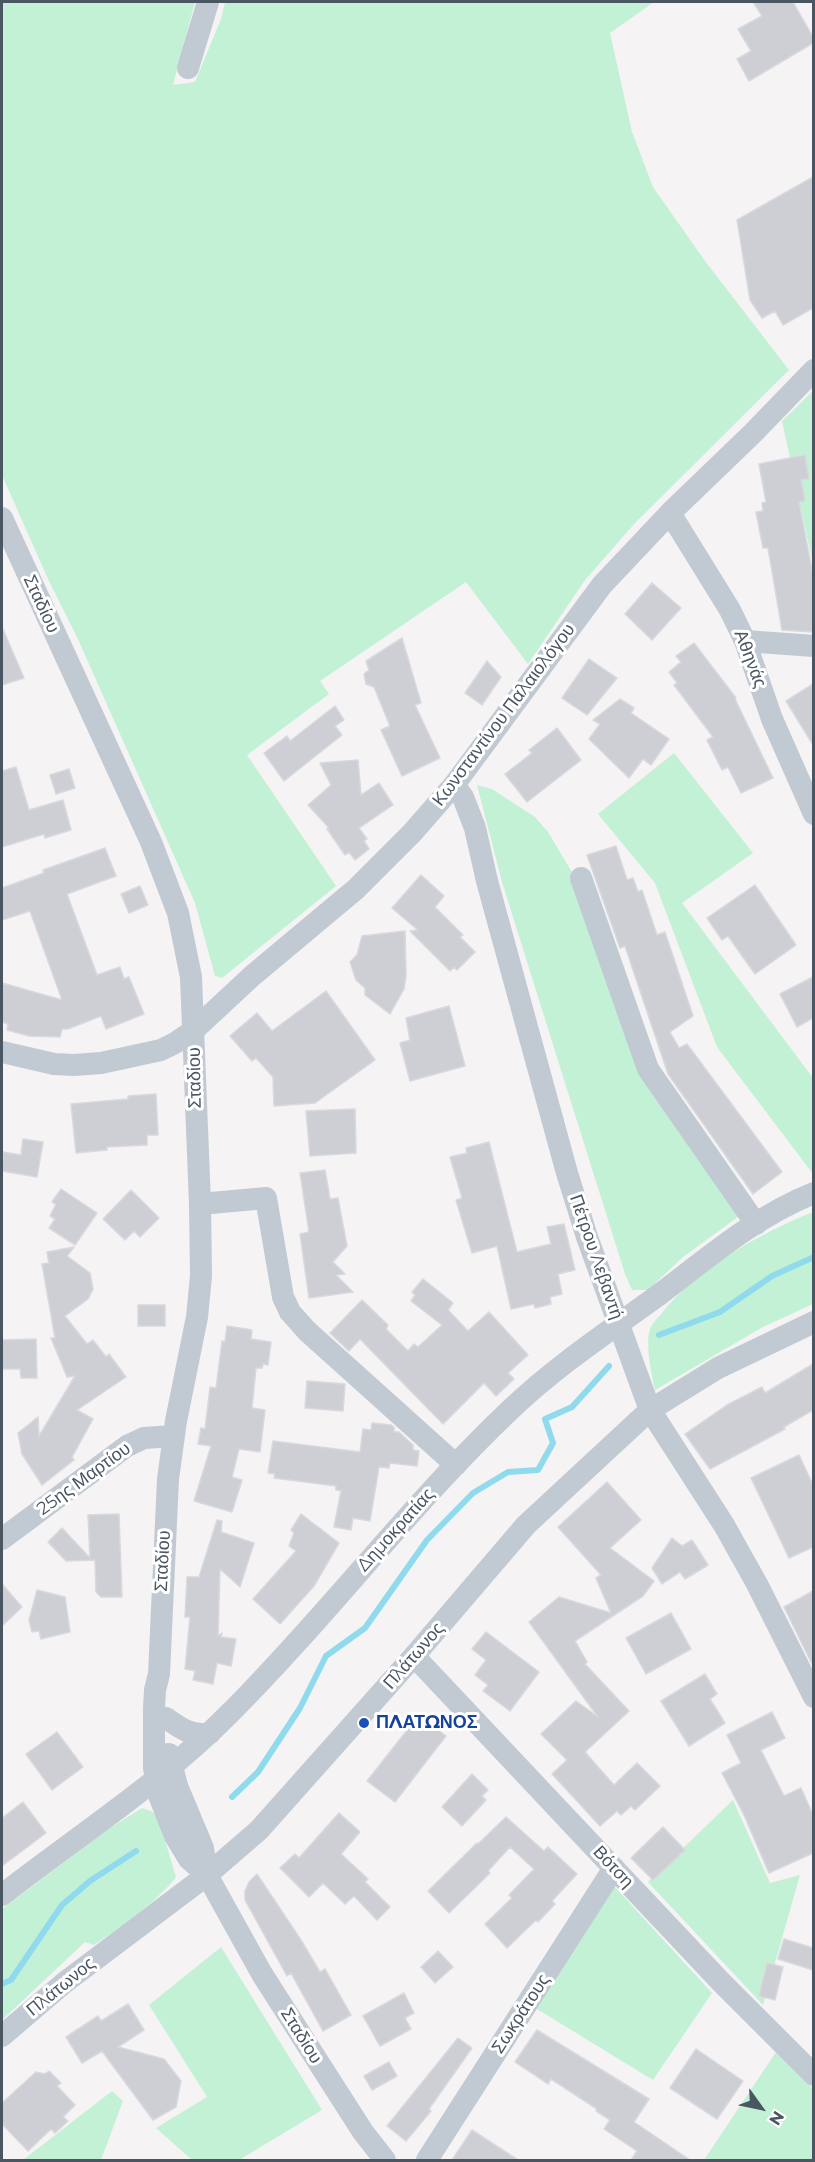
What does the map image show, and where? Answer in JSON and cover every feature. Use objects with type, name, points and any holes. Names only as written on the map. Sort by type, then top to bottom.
[{"type":"street","points":[[188,68],[208,2]]},
{"type":"street","name":"Κωνσταντίνου Παλαιολόγου","points":[[2,1052],[54,1064],[93,1064],[161,1050],[194,1030],[252,976],[356,889],[454,785],[602,585],[670,513],[753,433],[813,370]]},
{"type":"street","name":"Αθηνάς","points":[[670,513],[730,610],[745,641],[772,719],[813,814]]},
{"type":"street","name":"Σταδίου","points":[[2,518],[164,873],[178,913],[193,993],[200,1204],[200,1297],[174,1436],[165,1529],[159,1674],[166,1718],[164,1774]]},
{"type":"street","points":[[745,641],[813,646]]},
{"type":"street","name":"Πέτρου Λεβαντή","points":[[454,785],[463,797],[475,828],[490,892],[567,1173],[587,1237],[650,1410],[723,1525],[757,1584],[813,1697]]},
{"type":"street","points":[[581,878],[648,1070],[756,1224]]},
{"type":"street","name":"Δημοκρατίας","points":[[2,1895],[164,1774],[210,1733],[262,1680],[456,1465],[532,1389],[725,1244],[791,1202],[813,1193]]},
{"type":"street","points":[[200,1204],[266,1198],[281,1289],[290,1312],[456,1465]]},
{"type":"street","name":"Πλάτωνος","points":[[2,2036],[64,1983],[207,1875],[259,1830],[414,1656],[526,1525],[650,1410],[718,1368],[813,1322]]},
{"type":"street","name":"25ης Μαρτίου","points":[[2,1539],[127,1446],[144,1438],[174,1436]]},
{"type":"street","name":"Βότση","points":[[414,1656],[721,1982],[813,2075]]},
{"type":"street","name":"Σταδίου","points":[[159,1674],[155,1690],[153,1729],[164,1774],[179,1792],[203,1848],[207,1875],[262,1974],[363,2132],[385,2160]]},
{"type":"street","points":[[166,1718],[189,1732],[210,1733]]},
{"type":"street","name":"Σωκράτους","points":[[427,2160],[615,1868]]},
{"type":"green space","points":[[2,2],[195,2],[173,85],[195,82],[221,19],[225,2],[654,2],[610,33],[632,132],[653,187],[705,261],[789,370],[635,523],[585,580],[528,664],[466,582],[320,681],[329,694],[247,755],[336,886],[222,978],[215,976],[195,903],[2,475]]},
{"type":"green space","points":[[813,391],[813,564],[782,421]]},
{"type":"green space","points":[[674,753],[753,853],[682,903],[813,1078],[813,1174],[717,1047],[655,883],[598,814]]},
{"type":"green space","points":[[477,785],[492,789],[535,817],[548,832],[573,874],[645,1080],[742,1214],[683,1257],[648,1290],[632,1290],[625,1274],[502,882]]},
{"type":"green space","points":[[813,1212],[813,1304],[763,1327],[655,1390],[649,1358],[649,1333],[653,1323],[676,1297],[693,1281],[731,1254],[772,1230]]},
{"type":"green space","points":[[733,1800],[770,1883],[800,1875],[763,2005],[648,1882]]},
{"type":"green space","points":[[142,1808],[158,1817],[176,1877],[148,1905],[115,1931],[94,1945],[85,1942],[2,2020],[2,1909],[110,1828]]},
{"type":"green space","points":[[614,1886],[712,1993],[653,2080],[537,2009]]},
{"type":"green space","points":[[221,1947],[322,2110],[239,2160],[192,2160],[156,2128],[207,2097],[149,2005]]},
{"type":"green space","points":[[776,2052],[813,2089],[813,2160],[704,2160]]},
{"type":"green space","points":[[112,2091],[123,2101],[101,2160],[23,2160]]},
{"type":"building","points":[[753,2],[793,2],[813,37],[813,43],[749,81],[737,59],[751,51],[738,29],[762,16]]},
{"type":"building","points":[[813,177],[813,308],[783,325],[775,311],[762,318],[750,300],[737,220]]},
{"type":"building","points":[[805,455],[809,479],[801,480],[805,501],[799,502],[813,575],[813,632],[782,630],[768,548],[763,548],[756,512],[763,511],[762,503],[766,502],[759,464]]},
{"type":"building","points":[[652,583],[681,608],[652,640],[625,614]]},
{"type":"building","points":[[2,627],[24,678],[2,685]]},
{"type":"building","points":[[402,638],[421,703],[415,705],[440,758],[402,776],[381,730],[390,726],[374,687],[366,684],[364,674],[369,670],[366,661]]},
{"type":"building","points":[[694,643],[736,698],[773,778],[741,793],[728,767],[722,770],[707,740],[713,737],[674,685],[677,683],[669,672],[681,662],[676,656]]},
{"type":"building","points":[[589,659],[617,678],[587,715],[562,698]]},
{"type":"building","points":[[487,661],[501,677],[482,705],[465,693]]},
{"type":"building","points":[[813,684],[813,745],[786,701]]},
{"type":"building","points":[[620,699],[634,708],[631,713],[669,739],[651,765],[643,759],[629,778],[589,739],[600,724],[593,720]]},
{"type":"building","points":[[335,706],[344,720],[335,726],[342,735],[284,781],[264,753],[287,736],[290,741]]},
{"type":"building","points":[[557,728],[581,760],[527,802],[505,774],[532,753],[529,750]]},
{"type":"building","points":[[358,760],[361,795],[379,783],[393,805],[359,828],[367,839],[364,841],[369,849],[355,860],[349,852],[345,855],[327,829],[329,828],[308,805],[331,785],[320,763]]},
{"type":"building","points":[[16,767],[29,810],[63,800],[71,830],[45,838],[44,834],[2,847],[2,771]]},
{"type":"building","points":[[69,769],[75,788],[56,794],[50,775]]},
{"type":"building","points":[[616,846],[627,880],[633,878],[638,892],[642,890],[657,935],[665,932],[693,1016],[670,1032],[679,1048],[687,1044],[782,1172],[753,1194],[668,1074],[625,946],[620,948],[587,855]]},
{"type":"building","points":[[105,848],[116,876],[67,894],[97,975],[120,967],[124,979],[129,977],[144,1014],[106,1029],[101,1016],[68,1029],[62,1029],[60,1037],[29,1036],[7,1030],[8,1024],[2,1022],[2,983],[62,1000],[30,911],[2,920],[2,888],[44,873],[43,870]]},
{"type":"building","points":[[421,875],[444,896],[435,907],[463,935],[460,937],[475,952],[457,970],[454,967],[450,971],[410,931],[418,930],[392,908]]},
{"type":"building","points":[[755,885],[796,945],[755,974],[728,936],[722,940],[707,918]]},
{"type":"building","points":[[140,886],[148,905],[129,913],[121,894]]},
{"type":"building","points":[[405,931],[404,989],[390,1014],[365,995],[365,988],[356,980],[350,962],[357,955],[362,936]]},
{"type":"building","points":[[813,977],[813,1018],[797,1027],[780,994]]},
{"type":"building","points":[[326,991],[375,1060],[315,1103],[274,1106],[273,1077],[256,1058],[252,1061],[230,1036],[257,1013],[272,1031]]},
{"type":"building","points":[[449,1006],[465,1066],[410,1081],[400,1043],[410,1040],[406,1018]]},
{"type":"building","points":[[156,1094],[158,1135],[147,1135],[147,1145],[107,1147],[107,1150],[76,1153],[71,1104]]},
{"type":"building","points":[[355,1109],[356,1153],[310,1156],[306,1111]]},
{"type":"building","points":[[23,1139],[43,1142],[37,1177],[2,1171],[3,1152],[21,1155]]},
{"type":"building","points":[[489,1142],[517,1252],[551,1244],[547,1227],[564,1224],[575,1270],[558,1274],[562,1294],[550,1297],[551,1304],[535,1308],[534,1304],[511,1309],[497,1246],[472,1253],[456,1200],[462,1198],[450,1157],[467,1153],[466,1148]]},
{"type":"building","points":[[325,1170],[330,1199],[338,1198],[347,1246],[333,1262],[345,1274],[336,1275],[353,1292],[309,1298],[300,1234],[309,1232],[300,1173]]},
{"type":"building","points":[[61,1189],[97,1213],[75,1245],[49,1228],[55,1219],[50,1216],[56,1204],[52,1202]]},
{"type":"building","points":[[131,1190],[159,1218],[140,1237],[134,1231],[125,1240],[103,1219]]},
{"type":"building","points":[[74,1247],[67,1256],[90,1273],[93,1289],[88,1299],[65,1316],[87,1344],[93,1340],[106,1357],[109,1354],[126,1377],[77,1410],[93,1419],[72,1457],[74,1460],[42,1485],[22,1454],[18,1433],[38,1417],[39,1436],[75,1376],[67,1377],[51,1338],[55,1338],[42,1264],[49,1263],[47,1252]]},
{"type":"building","points":[[423,1279],[453,1303],[448,1310],[468,1331],[489,1312],[528,1355],[508,1373],[514,1379],[496,1396],[484,1383],[443,1424],[360,1339],[349,1351],[330,1333],[362,1300],[388,1325],[386,1329],[408,1351],[414,1344],[418,1347],[442,1325],[411,1301],[415,1295],[412,1292]]},
{"type":"building","points":[[138,1305],[165,1305],[165,1326],[138,1326]]},
{"type":"building","points":[[227,1326],[252,1330],[251,1339],[271,1342],[268,1365],[263,1364],[262,1368],[256,1368],[252,1408],[265,1410],[260,1452],[239,1449],[232,1477],[242,1480],[232,1512],[194,1501],[211,1446],[198,1444],[201,1428],[205,1429],[210,1387],[216,1388],[222,1341],[225,1342]]},
{"type":"building","points":[[36,1339],[37,1378],[21,1378],[20,1369],[2,1369],[2,1340]]},
{"type":"building","points":[[813,1364],[813,1410],[784,1427],[785,1429],[710,1469],[685,1434],[727,1405],[762,1387],[765,1393]]},
{"type":"building","points":[[307,1381],[345,1384],[343,1411],[305,1408]]},
{"type":"building","points":[[372,1423],[391,1425],[394,1427],[394,1432],[399,1432],[413,1445],[413,1450],[419,1451],[417,1466],[390,1463],[389,1468],[379,1467],[370,1521],[353,1518],[351,1530],[334,1527],[341,1491],[336,1490],[336,1486],[274,1478],[275,1474],[268,1473],[273,1441],[360,1452],[363,1429],[371,1430]]},
{"type":"building","points":[[799,1455],[813,1485],[813,1547],[789,1558],[751,1478]]},
{"type":"building","points":[[607,1482],[641,1520],[610,1548],[654,1581],[643,1596],[575,1641],[587,1662],[585,1664],[629,1711],[585,1752],[614,1785],[637,1763],[660,1786],[635,1810],[631,1806],[621,1815],[617,1811],[600,1826],[552,1774],[567,1760],[541,1734],[576,1701],[598,1717],[529,1622],[559,1597],[611,1613],[596,1578],[601,1575],[558,1527]]},
{"type":"building","points":[[119,1514],[122,1597],[101,1597],[96,1592],[95,1560],[66,1561],[48,1542],[62,1528],[90,1558],[88,1515]]},
{"type":"building","points":[[301,1514],[339,1543],[314,1586],[280,1624],[253,1599],[296,1551],[289,1546],[294,1533],[291,1530]]},
{"type":"building","points":[[217,1520],[222,1521],[221,1532],[254,1543],[240,1587],[220,1569],[218,1636],[222,1633],[221,1637],[236,1639],[231,1666],[217,1663],[213,1684],[193,1680],[195,1671],[185,1669],[190,1617],[185,1617],[187,1577],[199,1577]]},
{"type":"building","points":[[672,1538],[682,1546],[692,1540],[708,1565],[685,1579],[680,1572],[662,1584],[652,1568]]},
{"type":"building","points":[[2,1584],[22,1607],[2,1626]]},
{"type":"building","points":[[37,1590],[65,1597],[70,1632],[41,1639],[39,1631],[32,1632],[29,1620]]},
{"type":"building","points":[[813,1591],[813,1666],[784,1607]]},
{"type":"building","points":[[671,1613],[691,1649],[646,1674],[626,1638]]},
{"type":"building","points":[[486,1632],[539,1672],[510,1711],[483,1691],[488,1685],[475,1675],[486,1660],[472,1649]]},
{"type":"building","points":[[705,1674],[717,1694],[710,1699],[725,1723],[689,1746],[661,1701]]},
{"type":"building","points":[[772,1712],[785,1738],[761,1750],[784,1796],[801,1788],[813,1815],[813,1853],[769,1873],[744,1815],[722,1773],[741,1763],[727,1735]]},
{"type":"building","points":[[419,1715],[446,1736],[395,1802],[367,1781]]},
{"type":"building","points":[[57,1732],[83,1767],[52,1790],[26,1754]]},
{"type":"building","points":[[472,1774],[488,1790],[482,1796],[486,1800],[462,1826],[442,1807]]},
{"type":"building","points":[[23,1802],[46,1833],[2,1866],[2,1818]]},
{"type":"building","points":[[339,1813],[360,1832],[341,1854],[368,1879],[365,1882],[390,1907],[377,1920],[354,1896],[345,1904],[323,1883],[309,1897],[280,1868],[295,1854],[299,1858]]},
{"type":"building","points":[[506,1817],[544,1851],[548,1847],[577,1874],[552,1901],[555,1904],[538,1922],[536,1920],[507,1948],[485,1924],[512,1898],[509,1895],[534,1869],[510,1847],[488,1871],[490,1873],[449,1913],[428,1891]]},
{"type":"building","points":[[663,1827],[685,1850],[653,1880],[631,1858]]},
{"type":"building","points":[[257,1874],[320,1972],[325,1969],[351,2015],[323,2031],[291,1973],[287,1976],[245,1900],[245,1891],[249,1882]]},
{"type":"building","points":[[784,1939],[813,1948],[813,1970],[778,1959]]},
{"type":"building","points":[[438,1951],[453,1967],[435,1983],[421,1967]]},
{"type":"building","points":[[767,1963],[783,1967],[775,2000],[759,1996]]},
{"type":"building","points":[[404,1993],[414,2013],[405,2018],[411,2029],[380,2046],[363,2016]]},
{"type":"building","points":[[128,2004],[144,2030],[118,2047],[164,2059],[181,2081],[176,2107],[153,2120],[102,2051],[82,2063],[66,2037],[98,2016],[101,2021]]},
{"type":"building","points":[[537,2030],[649,2099],[634,2122],[690,2160],[631,2160],[637,2151],[604,2129],[610,2120],[596,2111],[597,2109],[551,2079],[548,2084],[515,2062]]},
{"type":"building","points":[[458,2038],[472,2048],[429,2109],[431,2111],[406,2141],[387,2126]]},
{"type":"building","points":[[696,2049],[743,2081],[717,2119],[670,2088]]},
{"type":"building","points":[[389,2062],[397,2076],[372,2090],[364,2076]]},
{"type":"building","points":[[49,2071],[61,2083],[57,2086],[75,2105],[63,2117],[68,2121],[55,2133],[51,2129],[28,2151],[2,2124],[2,2103],[36,2072],[45,2074]]},
{"type":"building","points":[[472,2130],[518,2160],[452,2160]]},
{"type":"waterway","points":[[659,1335],[720,1312],[772,1276],[814,1257]]},
{"type":"waterway","points":[[232,1797],[258,1772],[300,1708],[326,1656],[365,1628],[427,1540],[473,1493],[508,1472],[538,1470],[553,1443],[545,1419],[572,1407],[609,1366]]},
{"type":"waterway","points":[[2,1984],[11,1980],[62,1905],[90,1881],[136,1851]]},
{"type":"place","name":"ΠΛΑΤΩΝΟΣ","points":[[364,1723]]}]
